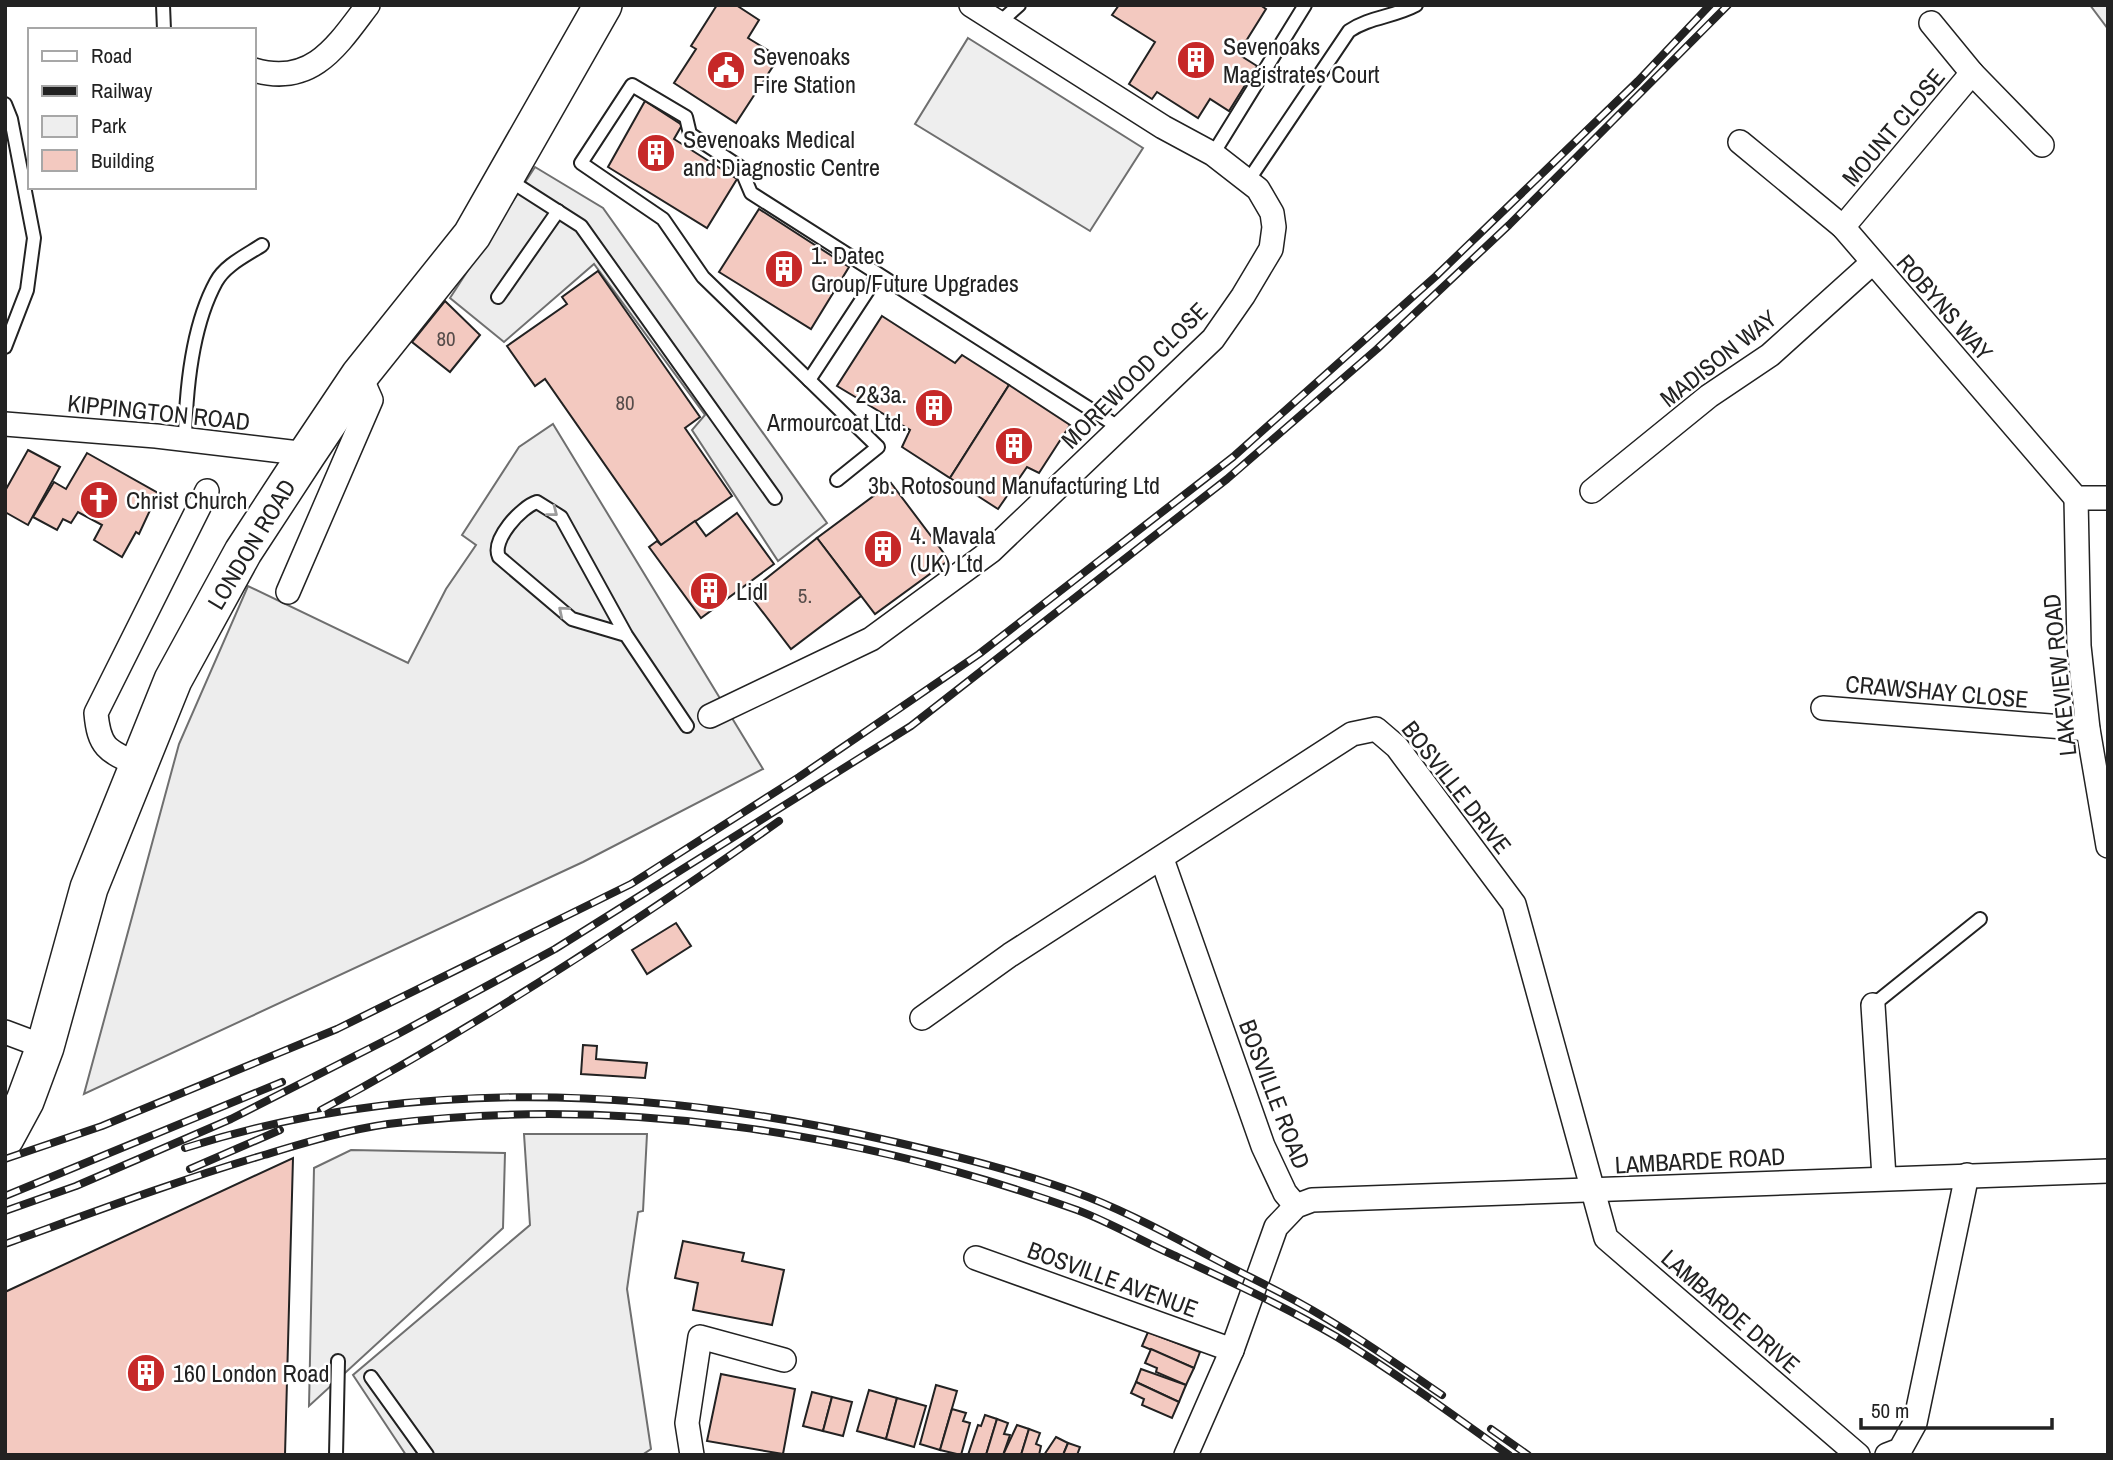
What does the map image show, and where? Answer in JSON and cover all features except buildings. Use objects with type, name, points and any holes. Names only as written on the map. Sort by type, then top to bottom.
[{"type":"main road","name":"LONDON ROAD","points":[[6,1133],[25,1101],[45,1047],[89,888],[173,680],[243,552],[360,375],[472,235],[603,5]]},
{"type":"street","points":[[256,70],[285,74],[316,64],[333,51],[368,5]]},
{"type":"street","name":"MOREWOOD CLOSE","points":[[710,716],[871,639],[991,551],[1213,340],[1263,265],[1274,238],[1272,213],[1258,189],[1248,181],[1213,155],[1163,127],[971,5]]},
{"type":"street","points":[[1931,23],[1972,74]]},
{"type":"street","name":"MOUNT CLOSE","points":[[1843,228],[1972,74],[2042,145]]},
{"type":"street","name":"ROBYNS WAY","points":[[1740,142],[1843,228],[2076,498]]},
{"type":"street","name":"MADISON WAY","points":[[1592,491],[1709,396],[1770,355],[1872,263]]},
{"type":"street","points":[[288,592],[371,401],[360,375]]},
{"type":"street","name":"KIPPINGTON ROAD","points":[[5,424],[185,439],[307,454]]},
{"type":"street","points":[[137,764],[110,752],[97,735],[96,713],[207,491]]},
{"type":"street","points":[[2076,498],[2108,498]]},
{"type":"street","name":"LAKEVIEW ROAD","points":[[2076,498],[2079,646],[2088,729],[2108,846]]},
{"type":"street","name":"CRAWSHAY CLOSE","points":[[1823,708],[2088,729]]},
{"type":"street","name":"BOSVILLE DRIVE","points":[[922,1018],[1010,955],[1352,734],[1376,729],[1385,734],[1514,904],[1594,1192]]},
{"type":"street","name":"BOSVILLE ROAD","points":[[1162,859],[1263,1146],[1285,1193],[1296,1206],[1276,1227],[1232,1350],[1186,1455]]},
{"type":"street","points":[[1873,1005],[1884,1177]]},
{"type":"street","points":[[5,1032],[45,1047]]},
{"type":"street","name":"LAMBARDE ROAD","points":[[1296,1206],[1312,1200],[1341,1198],[1594,1192],[1884,1177],[2108,1171]]},
{"type":"street","points":[[1887,1455],[1900,1450],[1915,1423],[1967,1175]]},
{"type":"street","name":"LAMBARDE DRIVE","points":[[1594,1192],[1606,1238],[1858,1455]]},
{"type":"street","name":"BOSVILLE AVENUE","points":[[976,1258],[1232,1350]]},
{"type":"street","points":[[692,1455],[687,1423],[701,1337],[784,1360]]},
{"type":"lane","points":[[163,5],[164,28]]},
{"type":"lane","points":[[998,24],[1019,5]]},
{"type":"lane","points":[[1213,155],[1304,5]]},
{"type":"lane","points":[[1248,181],[1349,31],[1360,23],[1390,17],[1416,5]]},
{"type":"lane","points":[[837,480],[878,447],[703,277],[663,219],[581,163],[632,85],[686,117],[690,134],[740,167],[751,192],[1120,428]]},
{"type":"lane","points":[[5,104],[11,120],[34,238],[27,290],[5,347]]},
{"type":"lane","points":[[506,178],[581,226],[775,498]]},
{"type":"lane","points":[[498,297],[558,211]]},
{"type":"lane","points":[[185,439],[186,397],[193,350],[216,280],[234,262],[262,245]]},
{"type":"lane","points":[[809,380],[878,275]]},
{"type":"lane","points":[[626,635],[572,619],[499,557],[496,550],[498,541],[528,505],[537,502],[561,517],[626,635],[687,726]]},
{"type":"lane","points":[[1873,1005],[1980,919]]},
{"type":"lane","points":[[336,1455],[338,1361]]},
{"type":"lane","points":[[371,1377],[427,1455]]},
{"type":"green space","points":[[2090,5],[2108,5],[2108,29]]},
{"type":"green space","points":[[968,38],[1143,148],[1090,231],[915,124]]},
{"type":"shaded area","points":[[535,167],[603,208],[827,523],[778,561],[692,430],[705,415],[594,264],[504,342],[450,298]]},
{"type":"shaded area","points":[[553,424],[763,769],[583,862],[84,1094],[179,744],[248,586],[408,663],[446,589],[476,545],[462,535],[519,447]]},
{"type":"shaded area","points":[[524,1134],[647,1134],[643,1211],[638,1212],[627,1289],[651,1449],[642,1455],[406,1455],[353,1375],[530,1225]]},
{"type":"shaded area","points":[[351,1150],[505,1153],[503,1228],[309,1406],[314,1168]]},
{"type":"railway","points":[[5,1159],[102,1126],[337,1029],[631,884],[799,777],[979,654],[1233,457],[1436,276],[1638,81],[1710,5]]},
{"type":"railway","points":[[5,1211],[76,1186],[231,1119],[398,1034],[555,949],[911,726],[1227,479],[1377,349],[1509,225],[1728,5]]},
{"type":"railway","points":[[321,1110],[554,973],[779,821]]},
{"type":"railway","points":[[5,1196],[282,1082]]},
{"type":"railway","points":[[185,1148],[273,1124],[361,1108],[450,1099],[539,1097],[629,1101],[718,1110],[807,1124],[992,1166],[1064,1188],[1104,1204],[1286,1295],[1370,1346],[1442,1395]]},
{"type":"railway","points":[[5,1244],[231,1165],[325,1137],[388,1124],[475,1116],[562,1114],[650,1118],[737,1127],[824,1141],[910,1160],[995,1183],[1089,1215],[1255,1294],[1337,1337],[1509,1455]]},
{"type":"railway","points":[[190,1169],[280,1130]]},
{"type":"railway","points":[[1491,1429],[1528,1455]]},
{"type":"place","name":"Sevenoaks Magistrates Court","points":[[1196,60]]},
{"type":"place","name":"Sevenoaks Fire Station","points":[[726,70]]},
{"type":"place","name":"Sevenoaks Medical and Diagnostic Centre","points":[[656,153]]},
{"type":"place","name":"1. Datec Group/Future Upgrades","points":[[784,269]]},
{"type":"place","name":"2&3a. Armourcoat Ltd.","points":[[934,408]]},
{"type":"place","name":"3b. Rotosound Manufacturing Ltd","points":[[1014,446]]},
{"type":"place","name":"Christ Church","points":[[99,500]]},
{"type":"place","name":"4. Mavala (UK) Ltd","points":[[883,549]]},
{"type":"place","name":"Lidl","points":[[709,591]]},
{"type":"place","name":"160 London Road","points":[[146,1373]]}]
